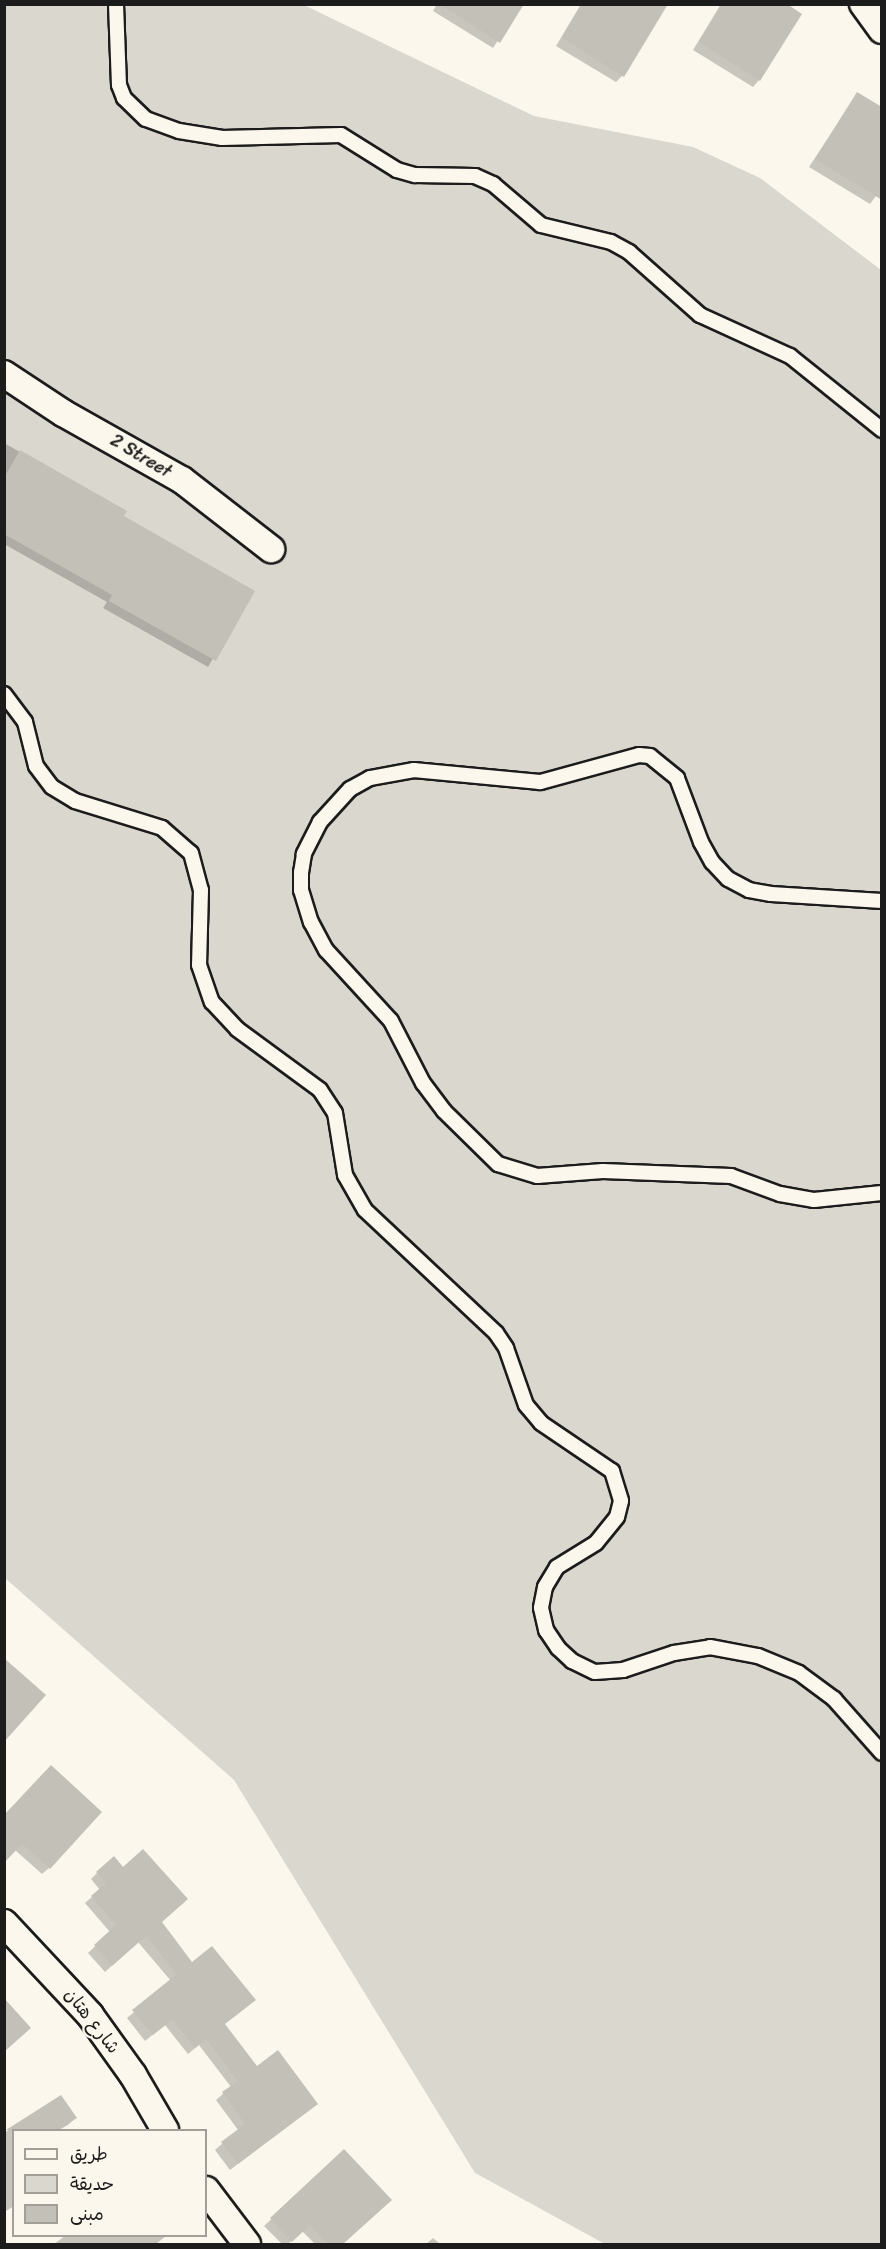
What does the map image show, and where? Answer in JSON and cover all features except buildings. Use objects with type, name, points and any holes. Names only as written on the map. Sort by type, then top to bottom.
[{"type":"street","points":[[863,4],[882,30]]},
{"type":"street","name":"2 Street","points":[[4,374],[63,413],[182,480],[271,549]]},
{"type":"street","name":"شارع هتان","points":[[4,1923],[90,2015],[133,2075],[164,2129]]},
{"type":"street","points":[[207,2191],[247,2244]]},
{"type":"lane","points":[[116,4],[119,85],[124,98],[146,119],[179,131],[222,138],[341,135],[397,170],[415,175],[454,174],[484,180],[507,193],[541,225],[611,242],[629,252],[700,315],[790,356],[882,430]]},
{"type":"lane","points":[[4,694],[25,722],[36,766],[52,788],[75,801],[162,828],[191,854],[201,890],[199,965],[212,1002],[237,1029],[320,1090],[335,1113],[345,1175],[364,1210],[496,1333],[506,1348],[526,1406],[542,1423],[612,1471],[621,1501],[618,1517],[596,1543],[556,1568],[545,1587],[541,1608],[546,1630],[558,1648],[572,1661],[595,1672],[623,1670],[674,1653],[710,1647],[758,1656],[799,1673],[834,1700],[882,1753]]},
{"type":"lane","points":[[882,901],[771,894],[749,890],[728,879],[712,862],[700,842],[677,778],[650,756],[639,754],[540,782],[414,770],[370,778],[350,789],[320,822],[304,854],[301,872],[301,890],[311,922],[326,950],[391,1021],[423,1083],[444,1111],[498,1164],[537,1176],[603,1171],[731,1176],[780,1194],[814,1200],[882,1192]]},
{"type":"green space","points":[[5,5],[304,5],[534,116],[693,147],[760,178],[881,270],[881,2244],[605,2244],[475,2173],[234,1780],[5,1578]]}]
